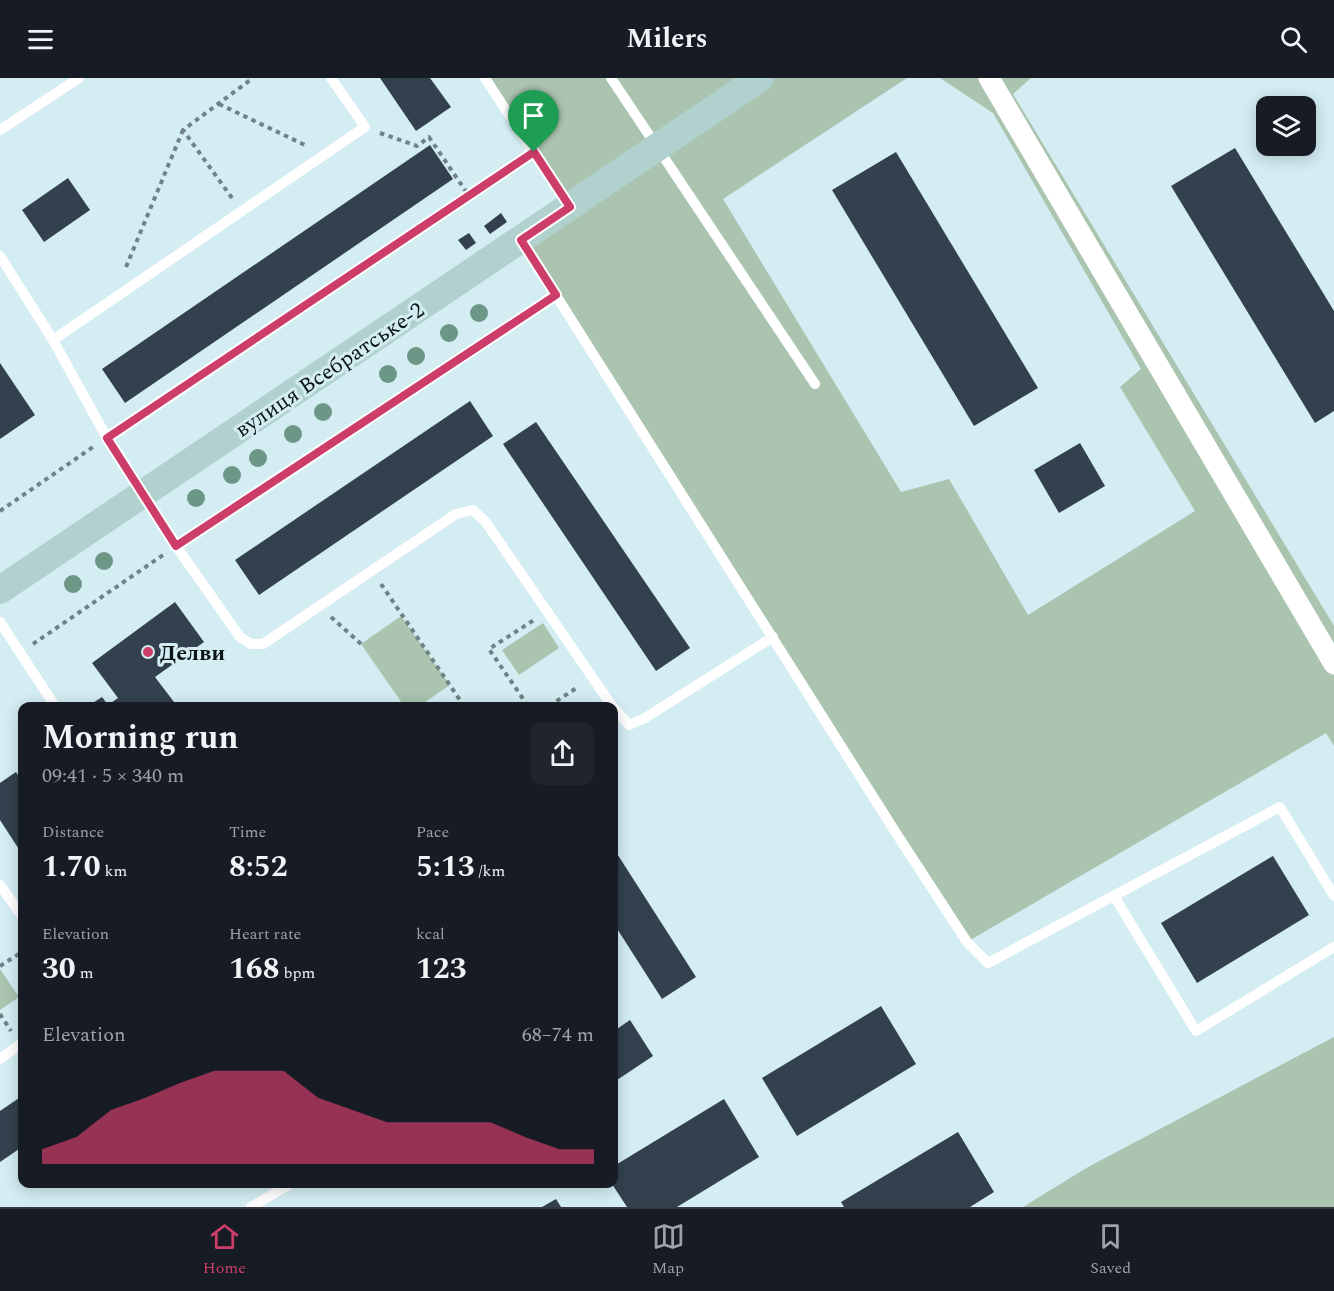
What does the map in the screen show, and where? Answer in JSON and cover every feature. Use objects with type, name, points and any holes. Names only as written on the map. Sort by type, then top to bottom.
[{"type":"street","name":"вулиця Всебратське-2","points":[[0,590],[760,78]]},
{"type":"street","points":[[988,78],[1334,664]]},
{"type":"lane","points":[[0,130],[79,78]]},
{"type":"lane","points":[[53,339],[365,127],[331,78]]},
{"type":"lane","points":[[485,78],[570,207]]},
{"type":"lane","points":[[611,78],[815,384]]},
{"type":"lane","points":[[521,240],[967,942],[988,963],[1280,807],[1334,896]]},
{"type":"lane","points":[[0,256],[53,339],[107,438],[176,546],[240,637],[251,644],[262,644],[456,514],[473,510],[485,521],[610,702]]},
{"type":"lane","points":[[0,622],[52,702]]},
{"type":"lane","points":[[618,713],[629,725],[645,718],[773,637]]},
{"type":"lane","points":[[0,885],[18,910]]},
{"type":"lane","points":[[1114,896],[1196,1030],[1334,947]]},
{"type":"lane","points":[[0,1059],[18,1046]]},
{"type":"lane","points":[[251,1207],[283,1188]]},
{"type":"path","points":[[114,296],[183,130],[253,78]]},
{"type":"path","points":[[219,104],[324,154]]},
{"type":"path","points":[[365,127],[417,146],[429,137],[469,196]]},
{"type":"path","points":[[183,130],[241,211]]},
{"type":"path","points":[[0,511],[534,152]]},
{"type":"path","points":[[19,653],[176,546],[556,295]]},
{"type":"path","points":[[372,571],[461,702]]},
{"type":"path","points":[[319,607],[360,644]]},
{"type":"path","points":[[525,702],[489,650],[547,611]]},
{"type":"path","points":[[555,702],[593,677]]},
{"type":"path","points":[[0,966],[18,955]]},
{"type":"green space","points":[[485,78],[907,78],[723,199],[901,492],[949,479],[1028,615],[1195,511],[1120,387],[1141,369],[993,113],[940,78],[1031,78],[1013,94],[1334,626],[1334,746],[1326,733],[967,942],[521,240],[569,207]]},
{"type":"green space","points":[[401,616],[450,685],[425,702],[401,702],[361,644]]},
{"type":"green space","points":[[543,623],[559,648],[519,675],[502,650]]},
{"type":"green space","points":[[0,969],[18,998],[0,1010]]},
{"type":"green space","points":[[1334,1037],[1334,1207],[1023,1207],[1088,1167]]},
{"type":"building","points":[[380,78],[430,78],[451,107],[416,131]]},
{"type":"building","points":[[430,145],[453,179],[125,403],[102,369]]},
{"type":"building","points":[[1235,148],[1334,311],[1334,411],[1315,423],[1171,186]]},
{"type":"building","points":[[896,152],[1038,388],[974,426],[832,190]]},
{"type":"building","points":[[68,178],[90,210],[44,242],[22,210]]},
{"type":"building","points":[[501,213],[507,222],[490,234],[484,226]]},
{"type":"building","points":[[469,233],[476,243],[466,250],[458,240]]},
{"type":"building","points":[[0,363],[35,415],[0,439]]},
{"type":"building","points":[[470,401],[493,436],[259,595],[235,560]]},
{"type":"building","points":[[536,422],[690,648],[656,671],[503,444]]},
{"type":"building","points":[[1080,443],[1105,486],[1059,513],[1034,470]]},
{"type":"building","name":"Делви","points":[[175,602],[204,642],[155,677],[174,702],[112,702],[118,698],[92,663]]},
{"type":"building","name":"Делви","points":[[102,697],[106,702],[94,702]]},
{"type":"building","points":[[16,772],[18,775],[18,848],[0,820],[0,783]]},
{"type":"building","points":[[618,855],[696,977],[662,999],[618,930]]},
{"type":"building","points":[[1273,856],[1309,915],[1197,983],[1161,923]]},
{"type":"building","points":[[881,1006],[916,1064],[797,1136],[762,1078]]},
{"type":"building","points":[[630,1020],[653,1056],[618,1079],[618,1028]]},
{"type":"building","points":[[18,1099],[18,1150],[0,1162],[0,1111]]},
{"type":"building","points":[[724,1099],[759,1157],[677,1207],[627,1207],[615,1188],[618,1188],[618,1164]]},
{"type":"building","points":[[958,1132],[994,1192],[970,1207],[844,1207],[841,1202]]},
{"type":"building","points":[[556,1199],[561,1207],[542,1207]]},
{"type":"place","name":"Делви","points":[[148,652]]},
{"type":"route","points":[[534,152],[570,207],[521,240],[556,295],[176,546],[107,438],[534,152]]}]
